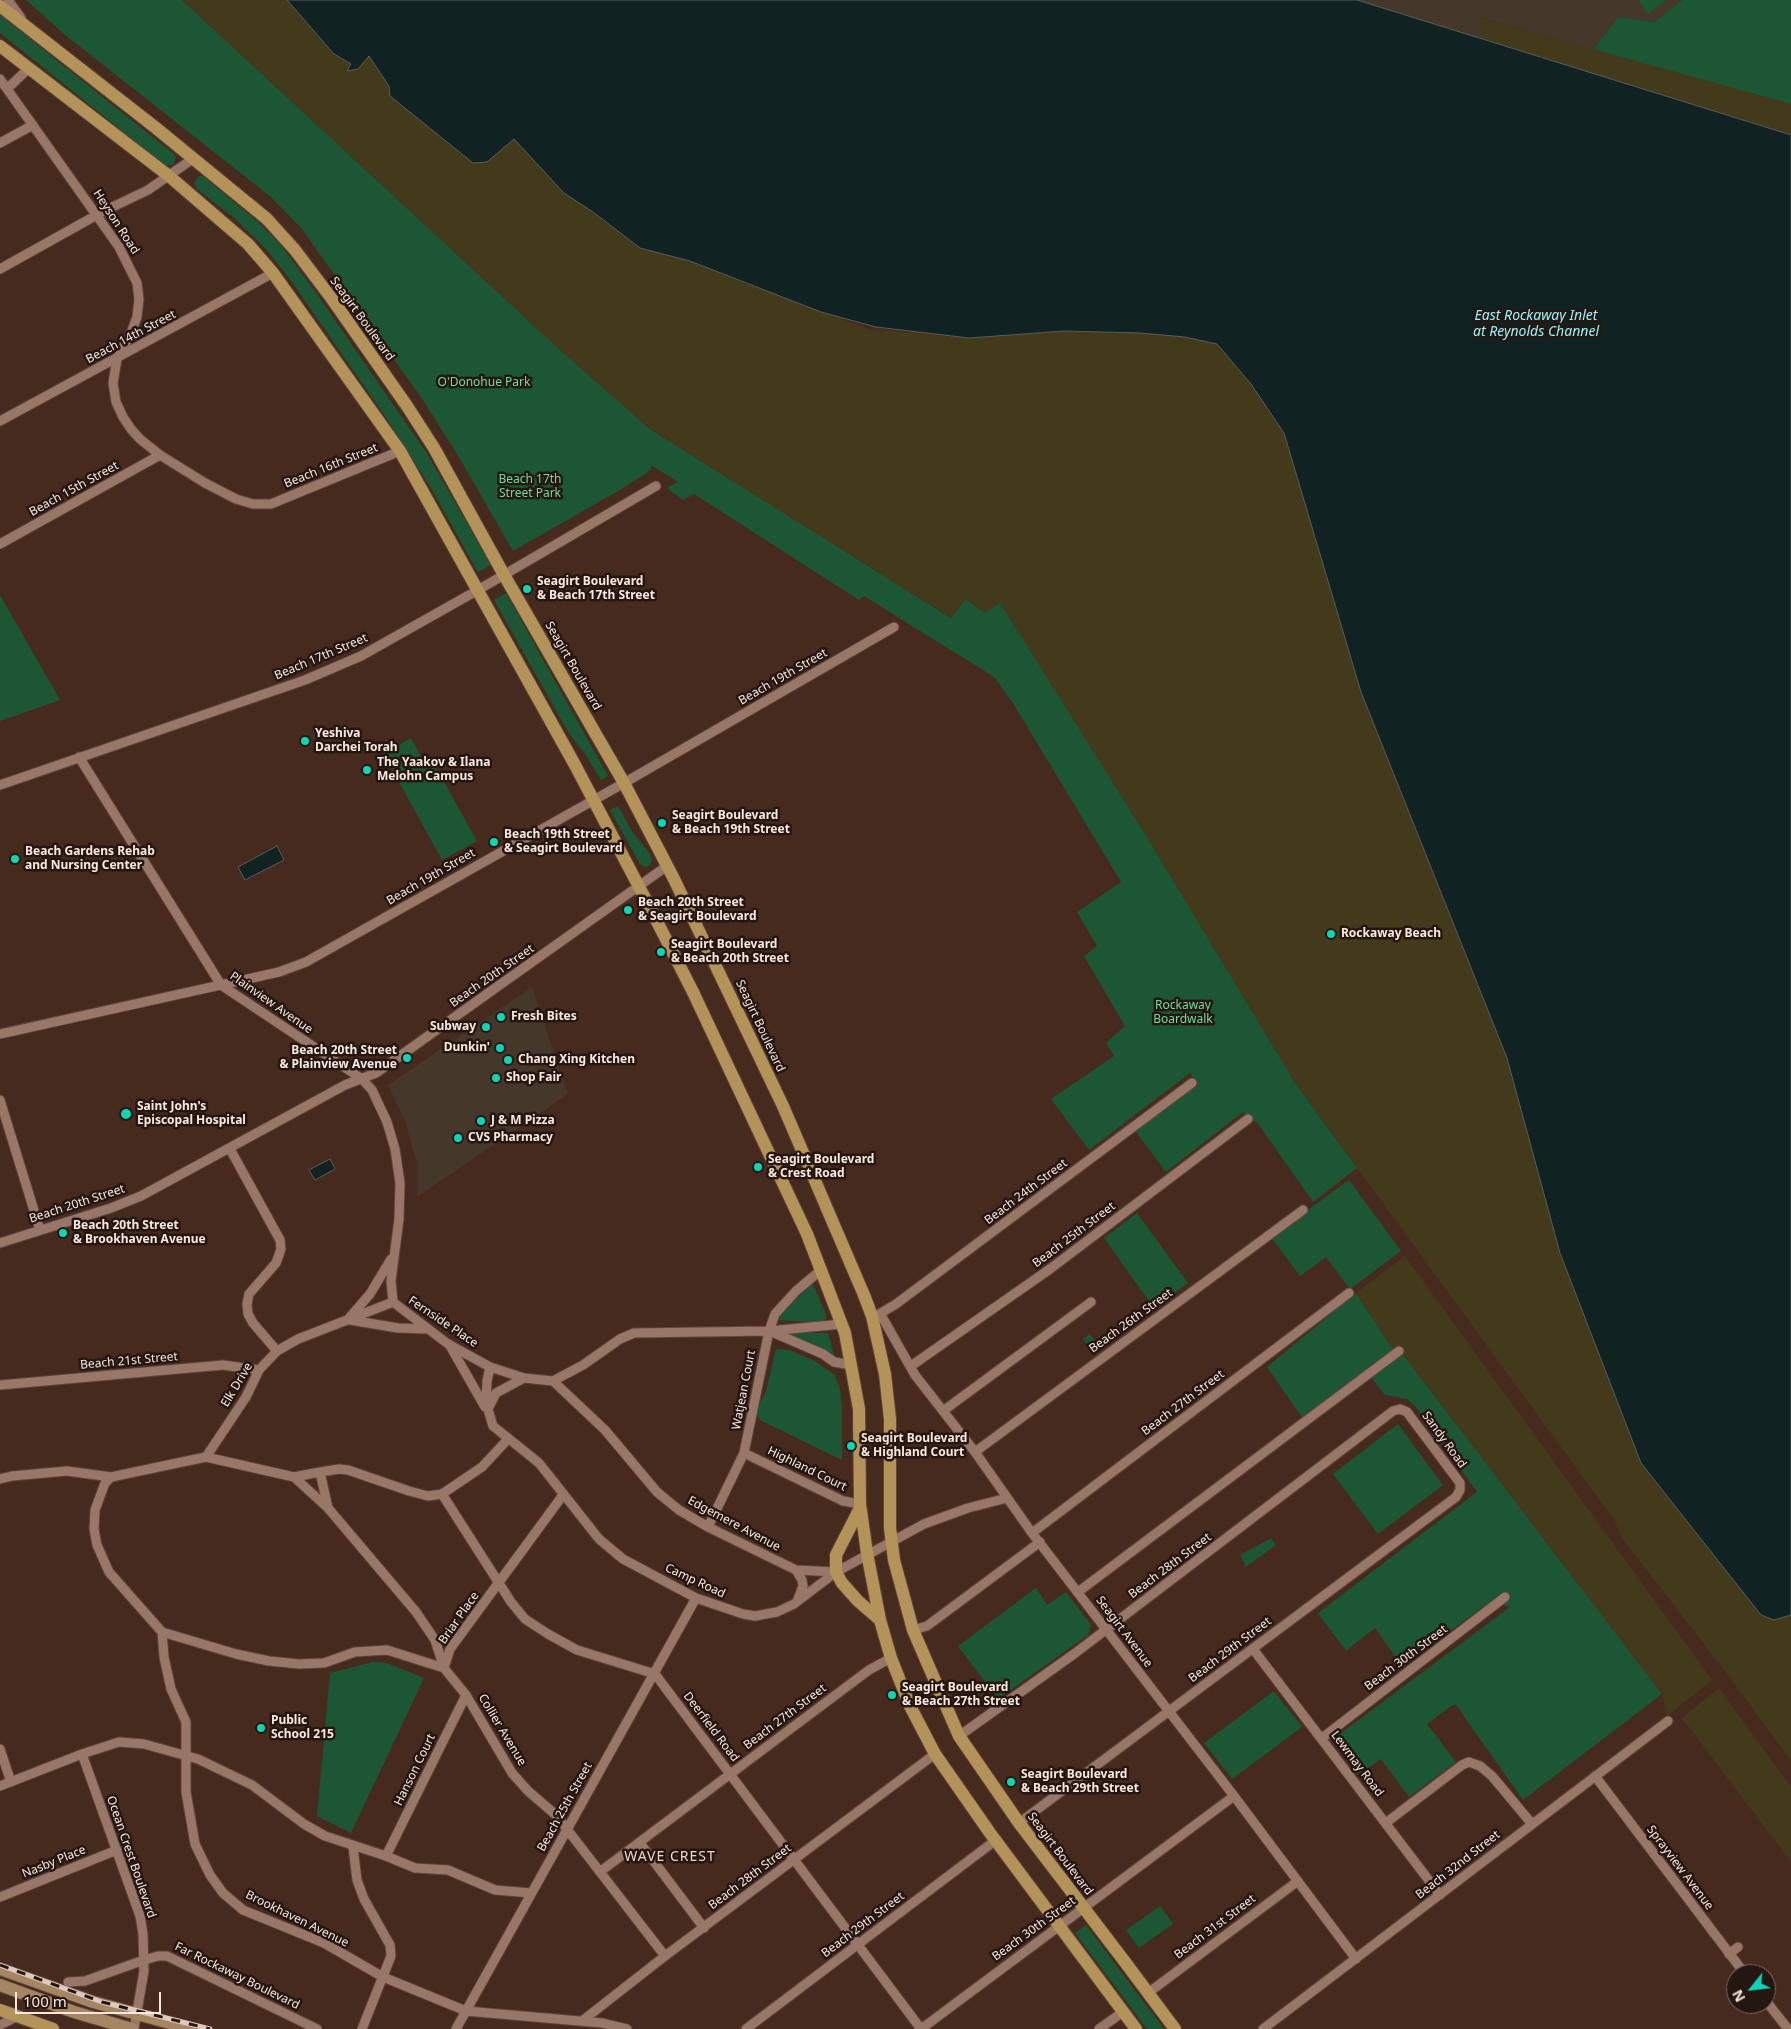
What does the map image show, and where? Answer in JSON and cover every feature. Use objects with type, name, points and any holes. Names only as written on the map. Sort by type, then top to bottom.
[{"type":"main road","name":"Seagirt Boulevard","points":[[0,6],[194,158],[267,219],[295,250],[332,299],[434,448],[504,575],[624,783],[667,866],[710,951],[783,1106],[876,1316],[886,1374],[890,1414],[891,1540],[913,1630],[958,1736],[1019,1823],[1174,2029]]},
{"type":"main road","points":[[0,46],[169,176],[248,244],[274,273],[400,451],[593,799],[639,887],[697,1000],[803,1226],[821,1270],[842,1324],[859,1410],[860,1506],[880,1620],[891,1658],[910,1706],[935,1754],[1058,1926],[1136,2029]]},
{"type":"main road","points":[[860,1506],[836,1555],[836,1572],[842,1583],[858,1601],[880,1620]]},
{"type":"main road","points":[[0,2010],[53,2029]]},
{"type":"street","points":[[8,0],[29,30]]},
{"type":"street","points":[[7,89],[29,68]]},
{"type":"street","name":"Heyson Road","points":[[0,78],[97,215],[131,269],[137,283],[139,299],[137,317],[117,359],[113,383],[119,409],[130,429],[160,455],[205,484],[236,499],[253,504],[271,504]]},
{"type":"street","points":[[0,143],[33,125]]},
{"type":"street","points":[[0,269],[97,215],[148,190],[194,158]]},
{"type":"street","name":"Beach 14th Street","points":[[0,421],[274,273]]},
{"type":"street","name":"Beach 16th Street","points":[[271,504],[400,451]]},
{"type":"street","name":"Beach 15th Street","points":[[0,544],[160,455]]},
{"type":"street","name":"Beach 17th Street","points":[[0,785],[306,680],[361,656],[656,486]]},
{"type":"street","name":"Beach 19th Street","points":[[0,1034],[279,972],[306,962],[624,783],[894,627]]},
{"type":"street","name":"Plainview Avenue","points":[[79,757],[220,985],[362,1079],[372,1090],[384,1115],[395,1149],[400,1183],[398,1219],[393,1254],[393,1302]]},
{"type":"street","name":"Beach 20th Street","points":[[0,1243],[122,1204],[230,1149],[345,1085],[376,1073],[667,866]]},
{"type":"street","name":"Beach 24th Street","points":[[876,1316],[972,1249],[1192,1083]]},
{"type":"street","points":[[0,1100],[40,1230]]},
{"type":"street","name":"Beach 25th Street","points":[[911,1366],[1050,1269],[1248,1119]]},
{"type":"street","points":[[230,1149],[280,1240],[282,1250],[276,1263],[249,1294],[247,1304],[248,1314],[253,1323],[277,1351]]},
{"type":"street","name":"Beach 26th Street","points":[[975,1452],[1303,1210]]},
{"type":"street","points":[[347,1320],[370,1294],[393,1254]]},
{"type":"street","name":"Watjean Court","points":[[708,1527],[744,1453],[769,1331],[777,1312],[796,1291],[821,1270]]},
{"type":"street","name":"Beach 27th Street","points":[[1032,1533],[1349,1293]]},
{"type":"street","name":"Fernside Place","points":[[277,1351],[298,1339],[393,1302],[448,1344],[490,1367],[524,1378],[553,1381]]},
{"type":"street","points":[[943,1411],[1091,1302]]},
{"type":"street","name":"Seagirt Avenue","points":[[876,1316],[1032,1533],[1234,1796],[1356,1959]]},
{"type":"street","points":[[347,1320],[398,1328],[427,1329]]},
{"type":"street","points":[[553,1381],[583,1365],[620,1339],[634,1333],[769,1331],[842,1324]]},
{"type":"street","points":[[769,1331],[824,1354],[834,1362],[851,1365]]},
{"type":"street","points":[[448,1344],[487,1411]]},
{"type":"street","name":"Elk Drive","points":[[206,1457],[246,1398],[259,1370],[277,1351]]},
{"type":"street","points":[[1078,1592],[1398,1351]]},
{"type":"street","name":"Beach 21st Street","points":[[0,1385],[223,1365],[259,1370]]},
{"type":"street","name":"Camp Road","points":[[490,1367],[486,1381],[487,1411],[493,1426],[540,1463],[563,1495],[612,1552],[696,1598],[716,1606],[755,1616],[777,1612],[794,1604],[836,1572],[867,1553],[924,1524],[968,1508],[1007,1498]]},
{"type":"street","points":[[487,1411],[496,1393],[524,1378]]},
{"type":"street","name":"Edgemere Avenue","points":[[553,1381],[605,1430],[657,1492],[679,1510],[708,1527],[796,1570],[836,1572]]},
{"type":"street","name":"Sandy Road","points":[[1393,1411],[1400,1409],[1408,1412],[1460,1483],[1460,1490],[1456,1497]]},
{"type":"street","name":"Beach 28th Street","points":[[958,1736],[1106,1630],[1393,1411]]},
{"type":"street","points":[[320,1472],[339,1469],[348,1470],[428,1496],[442,1494],[482,1467],[508,1439]]},
{"type":"street","name":"Highland Court","points":[[744,1453],[843,1501],[860,1506]]},
{"type":"street","points":[[0,1479],[12,1476],[67,1471],[111,1476],[206,1457]]},
{"type":"street","name":"Collier Avenue","points":[[206,1457],[294,1477],[320,1472],[328,1508]]},
{"type":"street","points":[[111,1476],[105,1483],[95,1510],[94,1529],[96,1545],[109,1572],[162,1632],[236,1654],[299,1664],[324,1663],[356,1652],[387,1650],[444,1668]]},
{"type":"street","name":"Collier Avenue","points":[[294,1477],[328,1508],[416,1612],[435,1640],[444,1668],[466,1695],[512,1773],[528,1791],[556,1815],[665,1956]]},
{"type":"street","points":[[442,1494],[511,1602],[525,1619],[577,1650],[655,1674]]},
{"type":"street","name":"Briar Place","points":[[444,1668],[450,1649],[563,1495]]},
{"type":"street","name":"Beach 29th Street","points":[[1019,1823],[1456,1497]]},
{"type":"street","points":[[913,1630],[927,1626],[1040,1542]]},
{"type":"street","points":[[794,1604],[803,1586],[796,1570]]},
{"type":"street","name":"Beach 30th Street","points":[[1322,1738],[1505,1597]]},
{"type":"street","name":"Beach 25th Street","points":[[456,2029],[696,1598]]},
{"type":"street","name":"Brookhaven Avenue","points":[[162,1632],[164,1657],[171,1689],[186,1722],[186,1792],[195,1844],[210,1875],[223,1893],[244,1910],[324,1943],[383,1977],[466,2011],[602,2023],[627,2029]]},
{"type":"street","name":"Lewmay Road","points":[[1253,1649],[1387,1822],[1440,1895]]},
{"type":"street","name":"Beach 27th Street","points":[[601,1871],[870,1670],[891,1658]]},
{"type":"street","name":"Deerfield Road","points":[[655,1674],[921,2029]]},
{"type":"street","name":"Hanson Court","points":[[386,1856],[466,1695]]},
{"type":"street","name":"Beach 32nd Street","points":[[1263,2029],[1668,1721]]},
{"type":"street","points":[[0,1786],[82,1754],[119,1742],[144,1744],[211,1764],[252,1785],[304,1824],[325,1836],[386,1856],[415,1868],[448,1870],[495,1890],[531,1893]]},
{"type":"street","points":[[0,1749],[11,1782]]},
{"type":"street","name":"Ocean Crest Boulevard","points":[[82,1754],[140,1916],[144,1982],[133,2029]]},
{"type":"street","name":"Beach 28th Street","points":[[582,2021],[665,1956],[935,1754]]},
{"type":"street","points":[[1387,1822],[1462,1765],[1469,1762],[1480,1766],[1492,1776],[1532,1824]]},
{"type":"street","name":"Sprayview Avenue","points":[[1595,1776],[1737,1964]]},
{"type":"street","name":"Beach 30th Street","points":[[921,2029],[1234,1796]]},
{"type":"street","name":"Beach 29th Street","points":[[746,2029],[996,1840]]},
{"type":"street","points":[[640,1843],[704,1928]]},
{"type":"street","points":[[353,1846],[357,1880],[364,1899],[390,1945],[391,1956],[362,2029]]},
{"type":"street","name":"Nasby Place","points":[[0,1897],[117,1850]]},
{"type":"street","name":"Beach 31st Street","points":[[1148,1993],[1298,1881]]},
{"type":"street","points":[[1729,1954],[1738,1947]]},
{"type":"street","name":"Far Rockaway Boulevard","points":[[68,1982],[85,1981],[144,1960],[166,1956],[317,2029]]},
{"type":"street","points":[[0,1969],[56,1990],[137,2015],[192,2029]]},
{"type":"street","points":[[0,1984],[74,2012],[133,2029]]},
{"type":"street","points":[[1099,2029],[1123,2012]]},
{"type":"street","points":[[1776,2014],[1788,2029]]},
{"type":"street","points":[[0,2025],[18,2016]]},
{"type":"shaded area","points":[[1351,0],[1682,0],[1654,22],[1618,17],[1593,50],[1482,18],[1482,39]]},
{"type":"shaded area","points":[[532,987],[568,1094],[417,1197],[417,1163],[405,1121],[388,1085]]},
{"type":"green space","points":[[26,0],[182,0],[558,348],[650,429],[951,618],[965,599],[1000,602],[1147,837],[1296,1084],[1357,1168],[1313,1202],[1257,1122],[1248,1119],[1243,1112],[1166,1172],[1136,1132],[1196,1082],[1190,1073],[1089,1150],[1051,1099],[1114,1056],[1106,1043],[1125,1026],[1084,956],[1097,946],[1077,912],[1121,882],[1013,703],[994,677],[864,596],[859,600],[694,494],[683,500],[667,488],[678,482],[651,465],[651,470],[620,490],[513,551],[425,403],[302,229],[271,197],[64,34]]},
{"type":"green space","points":[[1640,0],[1666,0],[1648,14]]},
{"type":"green space","points":[[1682,0],[1791,0],[1791,104],[1593,50],[1618,17],[1654,22]]},
{"type":"green space","points":[[0,15],[174,154],[176,158],[173,165],[165,165],[0,33]]},
{"type":"green space","points":[[199,176],[203,176],[258,222],[280,244],[317,294],[426,452],[491,565],[478,572],[431,488],[385,416],[289,278],[265,248],[234,218],[197,189],[194,183]]},
{"type":"green space","points":[[506,593],[608,776],[601,780],[585,754],[568,732],[494,600]]},
{"type":"green space","points":[[0,595],[60,700],[0,721]]},
{"type":"green space","points":[[411,738],[427,767],[434,764],[477,841],[442,860],[383,753]]},
{"type":"green space","points":[[618,806],[633,833],[650,854],[652,860],[649,866],[644,867],[640,864],[610,810]]},
{"type":"green space","points":[[1349,1180],[1401,1251],[1350,1289],[1326,1257],[1300,1276],[1271,1237]]},
{"type":"green space","points":[[1137,1213],[1188,1283],[1154,1308],[1104,1238]]},
{"type":"green space","points":[[811,1285],[814,1286],[826,1314],[824,1321],[774,1320]]},
{"type":"green space","points":[[1356,1293],[1391,1346],[1397,1350],[1303,1419],[1267,1367]]},
{"type":"green space","points":[[784,1333],[828,1333],[834,1355],[805,1340]]},
{"type":"green space","points":[[1090,1334],[1100,1348],[1093,1353],[1083,1339]]},
{"type":"green space","points":[[776,1349],[790,1350],[815,1361],[835,1375],[840,1389],[842,1410],[842,1460],[760,1420],[757,1415],[757,1409],[766,1391]]},
{"type":"green space","points":[[1402,1353],[1662,1694],[1523,1800],[1456,1705],[1451,1706],[1427,1724],[1456,1762],[1409,1797],[1381,1759],[1360,1774],[1333,1739],[1510,1607],[1490,1602],[1402,1666],[1375,1628],[1346,1651],[1318,1613],[1477,1492],[1416,1407],[1407,1399],[1385,1395],[1370,1376]]},
{"type":"green space","points":[[1398,1424],[1443,1485],[1378,1534],[1333,1474]]},
{"type":"green space","points":[[1271,1538],[1276,1545],[1246,1567],[1240,1555]]},
{"type":"green space","points":[[1036,1588],[1047,1605],[1066,1592],[1091,1625],[1088,1635],[998,1699],[958,1646]]},
{"type":"green space","points":[[373,1662],[387,1663],[424,1678],[351,1833],[317,1816],[330,1673]]},
{"type":"green space","points":[[1274,1691],[1302,1727],[1232,1779],[1204,1743]]},
{"type":"green space","points":[[1160,1906],[1173,1924],[1139,1948],[1126,1930]]},
{"type":"green space","points":[[1086,1925],[1164,2029],[1147,2029],[1075,1933]]},
{"type":"sand","name":"Rockaway Beach","points":[[182,0],[287,0],[334,54],[351,64],[348,70],[369,56],[389,86],[487,162],[514,138],[564,193],[593,212],[640,248],[690,261],[868,329],[969,338],[1064,331],[1163,334],[1217,344],[1251,384],[1284,433],[1361,692],[1507,1058],[1560,1253],[1774,1620],[1791,1615],[1791,1761],[1728,1675],[1622,1538],[1615,1521],[1296,1084],[1147,837],[1000,603],[985,613],[965,599],[951,618],[650,429],[558,348]]},
{"type":"sand","points":[[1481,18],[1791,104],[1791,135],[1482,39]]},
{"type":"sand","points":[[1405,1256],[1712,1680],[1667,1716],[1662,1694],[1402,1353],[1391,1346],[1356,1293]]},
{"type":"sand","points":[[1719,1688],[1791,1787],[1791,1862],[1682,1718]]},
{"type":"water","name":"East Rockaway Inlet at Reynolds Channel","points":[[287,0],[1357,0],[1791,135],[1791,1615],[1774,1620],[1761,1615],[1641,1463],[1560,1253],[1507,1058],[1361,692],[1284,433],[1251,384],[1217,344],[1185,337],[1140,333],[1064,331],[969,338],[876,327],[821,312],[690,261],[640,248],[593,212],[564,193],[514,139],[487,162],[473,163],[390,96],[389,86],[369,56],[358,69],[347,71],[351,64],[334,54]]},
{"type":"water","points":[[277,846],[284,860],[245,880],[238,867]]},
{"type":"water","points":[[330,1159],[335,1169],[315,1180],[309,1170]]},
{"type":"railway","points":[[0,1965],[102,2002],[210,2029]]},
{"type":"place","name":"Seagirt Boulevard & Beach 17th Street","points":[[527,589]]},
{"type":"place","name":"Yeshiva Darchei Torah","points":[[305,741]]},
{"type":"place","name":"The Yaakov & Ilana Melohn Campus","points":[[367,770]]},
{"type":"place","name":"Seagirt Boulevard & Beach 19th Street","points":[[662,823]]},
{"type":"place","name":"Beach 19th Street & Seagirt Boulevard","points":[[494,842]]},
{"type":"place","name":"Beach Gardens Rehab and Nursing Center","points":[[15,859]]},
{"type":"place","name":"Beach 20th Street & Seagirt Boulevard","points":[[628,910]]},
{"type":"place","name":"Rockaway Beach","points":[[1331,934]]},
{"type":"place","name":"Seagirt Boulevard & Beach 20th Street","points":[[661,952]]},
{"type":"place","name":"Fresh Bites","points":[[501,1017]]},
{"type":"place","name":"Subway","points":[[486,1027]]},
{"type":"place","name":"Dunkin'","points":[[500,1048]]},
{"type":"place","name":"Beach 20th Street & Plainview Avenue","points":[[407,1058]]},
{"type":"place","name":"Chang Xing Kitchen","points":[[508,1060]]},
{"type":"place","name":"Shop Fair","points":[[496,1078]]},
{"type":"place","name":"Saint John's Episcopal Hospital","points":[[126,1114]]},
{"type":"place","name":"J & M Pizza","points":[[481,1121]]},
{"type":"place","name":"CVS Pharmacy","points":[[458,1138]]},
{"type":"place","name":"Seagirt Boulevard & Crest Road","points":[[758,1167]]},
{"type":"place","name":"Beach 20th Street & Brookhaven Avenue","points":[[63,1233]]},
{"type":"place","name":"Seagirt Boulevard & Highland Court","points":[[851,1446]]},
{"type":"place","name":"Seagirt Boulevard & Beach 27th Street","points":[[892,1695]]},
{"type":"place","name":"Public School 215","points":[[261,1728]]},
{"type":"place","name":"Seagirt Boulevard & Beach 29th Street","points":[[1011,1782]]},
{"type":"district","name":"WAVE CREST","points":[[670,1857]]},
{"type":"park label","name":"O'Donohue Park","points":[[484,383]]},
{"type":"park label","name":"Beach 17th Street Park","points":[[530,487]]},
{"type":"park label","name":"Rockaway Boardwalk","points":[[1183,1013]]}]
